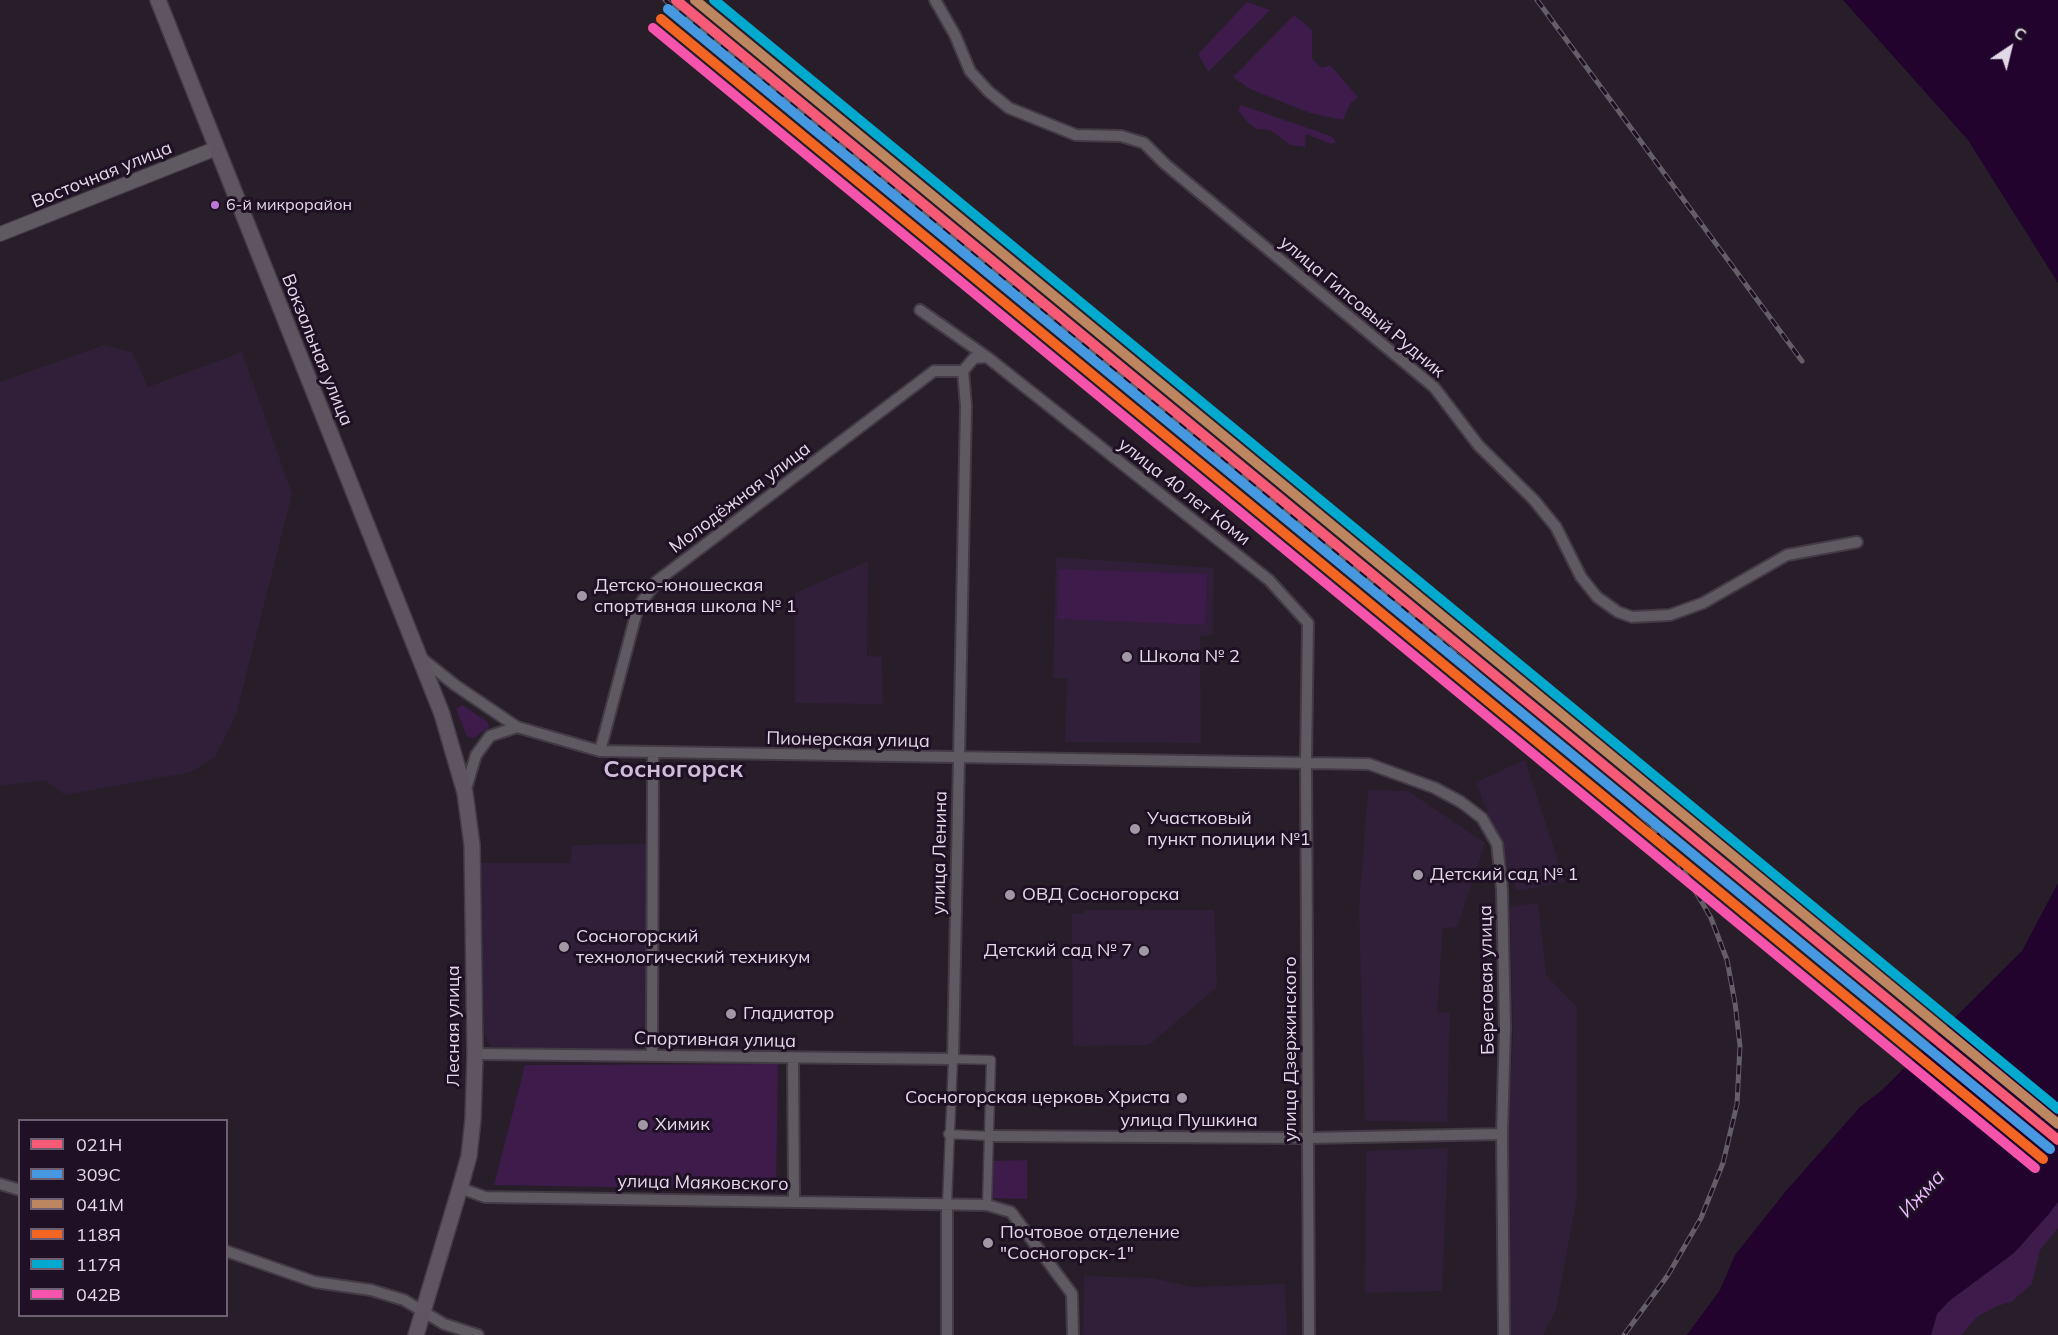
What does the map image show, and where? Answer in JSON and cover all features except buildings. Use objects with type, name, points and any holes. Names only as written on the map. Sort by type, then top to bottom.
[{"type":"main road","name":"Вокзальная улица","points":[[158,0],[416,654],[442,714]]},
{"type":"main road","name":"Лесная улица","points":[[416,1335],[469,1156],[473,1119],[475,1054],[472,845],[465,793],[442,714]]},
{"type":"street","name":"улица Гипсовый Рудник","points":[[935,0],[955,35],[970,71],[988,92],[1009,108],[1076,135],[1121,136],[1144,143],[1165,164],[1434,387],[1479,446],[1534,500],[1556,527],[1581,577],[1592,591],[1618,612],[1632,617],[1670,615],[1703,603],[1787,555],[1857,542]]},
{"type":"street","name":"Восточная улица","points":[[0,234],[217,148]]},
{"type":"street","name":"улица 40 лет Коми","points":[[920,310],[987,357],[1269,580],[1308,623],[1306,763]]},
{"type":"street","points":[[963,371],[974,358],[987,357]]},
{"type":"street","name":"Молодёжная улица","points":[[600,751],[638,608],[657,581],[934,371],[963,371]]},
{"type":"street","name":"улица Ленина","points":[[947,1335],[948,1134],[953,1059],[966,406],[963,371]]},
{"type":"street","name":"Пионерская улица","points":[[416,654],[455,685],[517,728],[600,751],[1306,763]]},
{"type":"street","points":[[465,793],[476,755],[490,736],[517,728]]},
{"type":"street","points":[[652,1056],[653,753]]},
{"type":"street","name":"Береговая улица","points":[[1306,763],[1369,764],[1435,788],[1482,818],[1497,844],[1502,889],[1505,1016],[1502,1134],[1504,1335]]},
{"type":"street","name":"улица Дзержинского","points":[[1306,763],[1309,1335]]},
{"type":"street","name":"Спортивная улица","points":[[475,1054],[953,1059]]},
{"type":"street","points":[[793,1058],[794,1201]]},
{"type":"street","points":[[953,1059],[990,1060],[987,1205],[1011,1212],[1072,1294],[1073,1335]]},
{"type":"street","name":"улица Пушкина","points":[[948,1134],[1308,1138],[1502,1134]]},
{"type":"street","points":[[0,1184],[18,1189]]},
{"type":"street","name":"улица Маяковского","points":[[460,1188],[485,1197],[987,1205]]},
{"type":"street","points":[[228,1252],[315,1282],[371,1290],[404,1300],[444,1324],[478,1335]]},
{"type":"shaded area","points":[[1247,2],[1270,10],[1208,72],[1198,54]]},
{"type":"shaded area","points":[[1294,15],[1312,30],[1312,59],[1322,68],[1330,65],[1358,97],[1350,104],[1343,120],[1310,113],[1250,89],[1233,77]]},
{"type":"shaded area","points":[[1241,105],[1331,136],[1336,142],[1331,144],[1306,134],[1305,147],[1291,145],[1270,130],[1257,129],[1248,123],[1238,110]]},
{"type":"shaded area","points":[[104,345],[132,352],[148,387],[242,352],[292,494],[236,715],[215,757],[191,772],[65,795],[45,780],[0,786],[0,382]]},
{"type":"shaded area","name":"Школа № 2","points":[[1056,557],[1214,568],[1213,635],[1200,636],[1201,743],[1065,742],[1067,678],[1053,678]]},
{"type":"shaded area","points":[[868,561],[867,656],[882,657],[883,704],[795,703],[795,593]]},
{"type":"shaded area","points":[[1059,569],[1207,574],[1205,625],[1057,619]]},
{"type":"shaded area","points":[[462,705],[488,722],[489,727],[473,739],[467,736],[456,709]]},
{"type":"shaded area","points":[[1525,760],[1565,882],[1517,891],[1476,782]]},
{"type":"shaded area","name":"Детский сад № 1","points":[[1368,790],[1408,791],[1485,843],[1457,927],[1443,928],[1437,1012],[1450,1013],[1447,1122],[1365,1121],[1359,908]]},
{"type":"shaded area","name":"Сосногорский технологический техникум","points":[[649,844],[646,1039],[632,1051],[491,1047],[481,1030],[481,863],[570,863],[572,845]]},
{"type":"shaded area","points":[[1538,903],[1546,975],[1577,1007],[1577,1197],[1556,1310],[1543,1335],[1508,1335],[1507,1144],[1513,1035],[1510,907]]},
{"type":"shaded area","name":"Детский сад № 7","points":[[1085,910],[1214,910],[1217,987],[1149,1045],[1073,1046],[1072,914],[1084,914]]},
{"type":"shaded area","name":"Химик","points":[[778,1064],[776,1190],[494,1185],[525,1065]]},
{"type":"shaded area","points":[[1448,1148],[1442,1291],[1365,1293],[1366,1151]]},
{"type":"shaded area","points":[[1027,1160],[1027,1199],[990,1198],[991,1161]]},
{"type":"shaded area","points":[[2058,1202],[2058,1228],[2040,1250],[2032,1284],[2011,1302],[1997,1306],[1977,1317],[1961,1335],[1931,1335],[1937,1314],[1949,1301],[2018,1249]]},
{"type":"shaded area","points":[[1084,1276],[1152,1278],[1192,1287],[1285,1284],[1287,1335],[1083,1335]]},
{"type":"water","points":[[1843,0],[2058,0],[2058,283],[1968,140]]},
{"type":"water","name":"Ижма","points":[[2058,883],[2058,1202],[2048,1215],[2014,1253],[1949,1301],[1937,1314],[1931,1335],[1687,1335],[1720,1290],[1735,1255],[1786,1191],[1860,1107],[1881,1091],[2022,951]]},
{"type":"pier","points":[[1935,1034],[2058,1136],[2058,1146],[1929,1040]]},
{"type":"railway","points":[[665,0],[1424,625],[1538,728],[1622,798],[1651,825],[1678,861],[1711,918],[1727,960],[1740,1046],[1737,1104],[1723,1163],[1701,1218],[1668,1275],[1624,1335]]},
{"type":"railway","points":[[1537,0],[1802,361]]},
{"type":"transit line","name":"021Н","points":[[676,0],[2058,1140]]},
{"type":"transit line","name":"041М","points":[[695,0],[2058,1124]]},
{"type":"transit line","name":"117Я","points":[[714,0],[2058,1109]]},
{"type":"transit line","name":"309С","points":[[668,9],[2050,1149]]},
{"type":"transit line","name":"118Я","points":[[661,19],[2043,1159]]},
{"type":"transit line","name":"042В","points":[[653,28],[2035,1168]]},
{"type":"place","name":"6-й микрорайон","points":[[215,205]]},
{"type":"place","name":"Детско-юношеская спортивная школа № 1","points":[[582,596]]},
{"type":"place","name":"Школа № 2","points":[[1127,657]]},
{"type":"place","name":"Участковый пункт полиции №1","points":[[1135,829]]},
{"type":"place","name":"Детский сад № 1","points":[[1418,875]]},
{"type":"place","name":"ОВД Сосногорска","points":[[1010,895]]},
{"type":"place","name":"Сосногорский технологический техникум","points":[[564,947]]},
{"type":"place","name":"Детский сад № 7","points":[[1144,951]]},
{"type":"place","name":"Гладиатор","points":[[731,1014]]},
{"type":"place","name":"Сосногорская церковь Христа","points":[[1182,1098]]},
{"type":"place","name":"Химик","points":[[643,1125]]},
{"type":"place","name":"Почтовое отделение \"Сосногорск-1\"","points":[[988,1243]]},
{"type":"district","name":"Сосногорск","points":[[673,770]]}]
